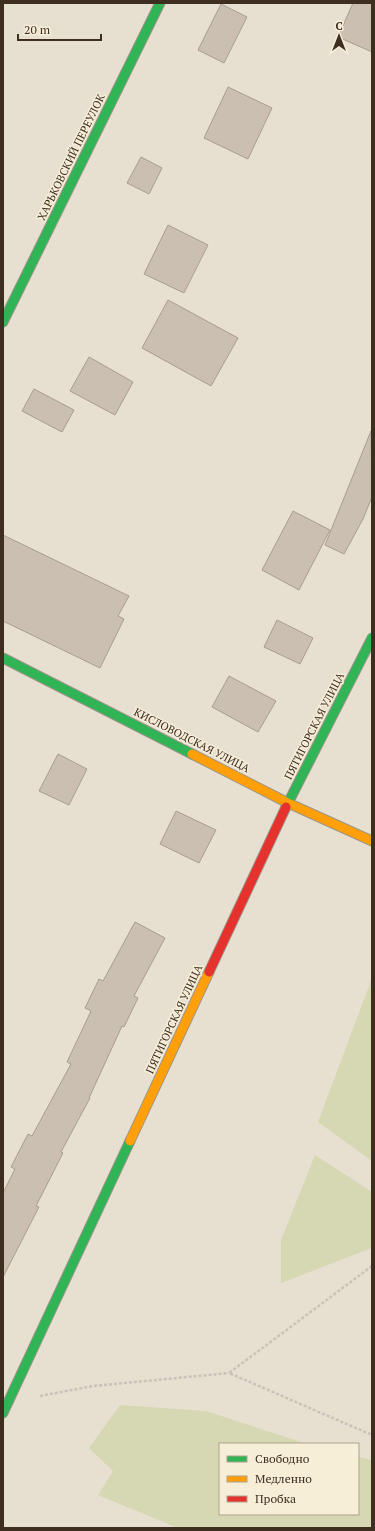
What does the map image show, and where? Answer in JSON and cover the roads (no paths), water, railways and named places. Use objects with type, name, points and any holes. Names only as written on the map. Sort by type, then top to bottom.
[{"type":"street","name":"ХАРЬКОВСКИЙ ПЕРЕУЛОК","points":[[3,322],[160,3]]},
{"type":"street","name":"ПЯТИГОРСКАЯ УЛИЦА","points":[[3,1412],[288,803],[372,638]]},
{"type":"street","name":"КИСЛОВОДСКАЯ УЛИЦА","points":[[3,658],[288,803],[372,841]]}]
